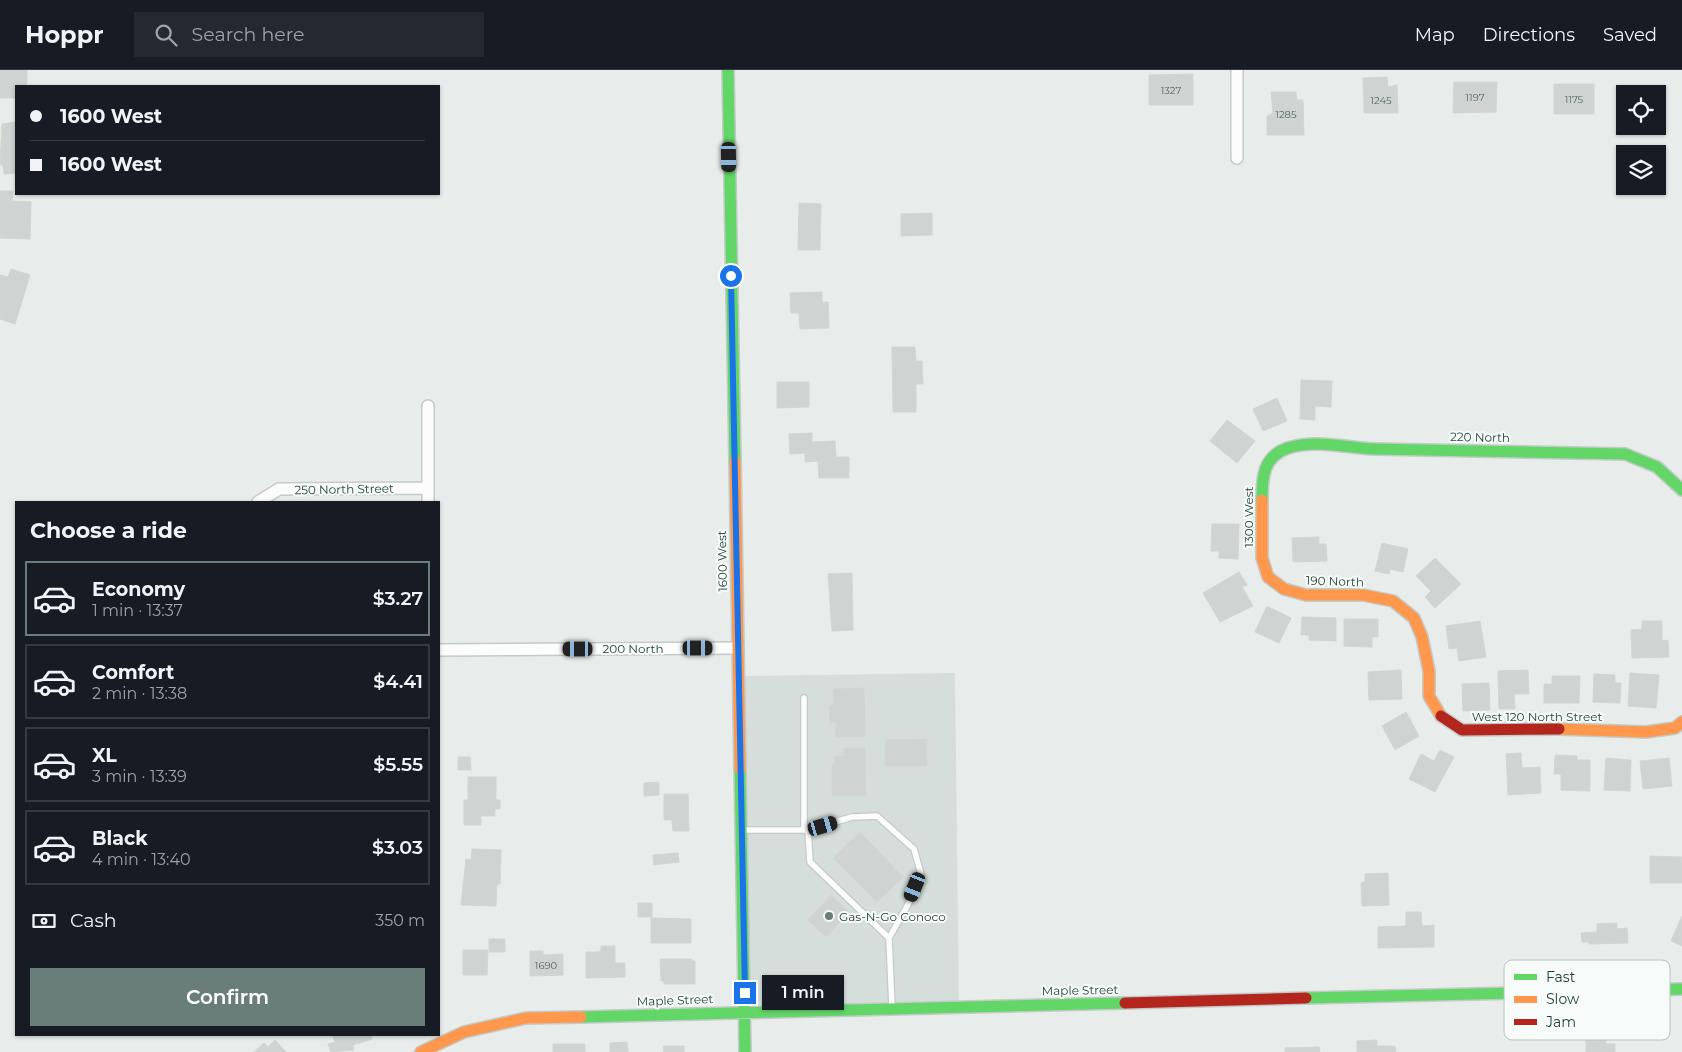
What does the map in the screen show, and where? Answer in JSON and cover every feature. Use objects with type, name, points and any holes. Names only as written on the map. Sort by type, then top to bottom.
[{"type":"main road","name":"1600 West","points":[[728,70],[745,1052]]},
{"type":"main road","name":"220 North","points":[[1287,448],[1314,443],[1371,448],[1624,454],[1649,462],[1668,473],[1682,490]]},
{"type":"main road","name":"1300 West","points":[[1284,589],[1268,577],[1262,558],[1262,474],[1271,458],[1287,448]]},
{"type":"main road","name":"190 North","points":[[1284,589],[1306,595],[1364,595],[1393,601],[1414,618],[1422,637],[1429,671]]},
{"type":"main road","name":"West 120 North Street","points":[[1429,671],[1429,696],[1443,718],[1462,730],[1599,729],[1646,732],[1675,728],[1682,722]]},
{"type":"main road","name":"Maple Street","points":[[421,1052],[441,1039],[480,1027],[526,1018],[1504,993]]},
{"type":"street","points":[[1237,70],[1237,158]]},
{"type":"street","points":[[428,406],[428,501]]},
{"type":"street","name":"250 North Street","points":[[260,500],[279,490],[428,488]]},
{"type":"street","name":"200 North","points":[[440,650],[738,648]]},
{"type":"lane","points":[[804,698],[806,830],[810,862],[889,938]]},
{"type":"lane","points":[[742,830],[806,830],[852,817],[877,816],[914,849],[921,874],[910,901],[889,938],[892,1008]]},
{"type":"shaded area","points":[[955,673],[959,1007],[745,1011],[739,676]]},
{"type":"building","points":[[0,70],[27,70],[27,84],[15,85],[15,98],[0,98]]},
{"type":"building","points":[[1193,74],[1193,105],[1149,105],[1149,75]]},
{"type":"building","points":[[1387,77],[1388,87],[1397,85],[1398,113],[1364,113],[1363,78]]},
{"type":"building","points":[[1454,82],[1497,82],[1496,112],[1453,113]]},
{"type":"building","points":[[1554,84],[1594,84],[1594,114],[1554,114]]},
{"type":"building","points":[[1271,92],[1296,92],[1297,100],[1303,100],[1304,135],[1267,135],[1267,116],[1273,113]]},
{"type":"building","points":[[15,122],[15,173],[4,174],[3,165],[0,165],[2,124]]},
{"type":"building","points":[[0,191],[13,191],[12,201],[31,202],[30,239],[0,238]]},
{"type":"building","points":[[799,203],[821,204],[820,250],[798,250]]},
{"type":"building","points":[[932,213],[932,235],[901,236],[901,214]]},
{"type":"building","points":[[11,269],[30,275],[15,324],[0,319],[0,275],[8,277]]},
{"type":"building","points":[[822,292],[822,302],[828,302],[829,328],[800,329],[799,313],[791,313],[790,293]]},
{"type":"building","points":[[892,347],[915,347],[916,361],[922,361],[923,384],[916,384],[916,412],[893,412]]},
{"type":"building","points":[[1301,380],[1332,381],[1331,407],[1315,406],[1315,420],[1300,419]]},
{"type":"building","points":[[777,382],[809,382],[809,407],[777,408]]},
{"type":"building","points":[[1277,398],[1287,421],[1263,431],[1253,409]]},
{"type":"building","points":[[1227,420],[1255,441],[1237,463],[1210,441]]},
{"type":"building","points":[[812,433],[812,442],[835,441],[836,457],[849,457],[849,478],[819,478],[818,461],[805,462],[805,453],[790,454],[789,434]]},
{"type":"building","points":[[1212,524],[1239,524],[1238,559],[1219,558],[1219,551],[1211,551]]},
{"type":"building","points":[[1319,537],[1319,544],[1326,544],[1327,561],[1293,562],[1292,538]]},
{"type":"building","points":[[1382,543],[1408,549],[1403,572],[1390,569],[1389,574],[1375,571]]},
{"type":"building","points":[[1435,558],[1461,584],[1435,608],[1425,597],[1431,591],[1416,576]]},
{"type":"building","points":[[1239,572],[1247,585],[1242,587],[1253,606],[1220,622],[1203,593]]},
{"type":"building","points":[[852,573],[853,630],[832,631],[828,574]]},
{"type":"building","points":[[1267,606],[1291,618],[1279,643],[1255,632]]},
{"type":"building","points":[[1302,617],[1336,618],[1336,641],[1309,640],[1309,635],[1301,635]]},
{"type":"building","points":[[1344,619],[1378,619],[1378,637],[1372,637],[1372,647],[1344,646]]},
{"type":"building","points":[[1480,621],[1486,657],[1459,661],[1457,648],[1449,649],[1446,626]]},
{"type":"building","points":[[1642,621],[1662,621],[1662,641],[1668,640],[1669,657],[1632,658],[1631,630],[1642,629]]},
{"type":"building","points":[[1401,670],[1402,699],[1369,700],[1368,672]]},
{"type":"building","points":[[1528,670],[1529,694],[1514,694],[1515,709],[1499,709],[1498,671]]},
{"type":"building","points":[[1630,673],[1659,675],[1656,708],[1628,706]]},
{"type":"building","points":[[1594,674],[1615,675],[1615,683],[1621,683],[1620,703],[1593,702]]},
{"type":"building","points":[[1552,676],[1580,676],[1579,703],[1544,703],[1544,684],[1552,684]]},
{"type":"building","points":[[1489,683],[1490,710],[1463,711],[1462,684]]},
{"type":"building","points":[[864,688],[865,737],[836,737],[836,723],[830,723],[829,706],[833,706],[833,689]]},
{"type":"building","points":[[1406,712],[1419,736],[1395,750],[1382,726]]},
{"type":"building","points":[[927,739],[927,766],[885,766],[885,740]]},
{"type":"building","points":[[844,748],[865,748],[866,796],[832,796],[832,765],[835,765],[834,756],[844,756]]},
{"type":"building","points":[[1440,750],[1454,757],[1435,792],[1409,779],[1421,754],[1434,761]]},
{"type":"building","points":[[1521,753],[1522,768],[1540,767],[1541,793],[1508,795],[1506,754]]},
{"type":"building","points":[[1555,755],[1577,756],[1577,760],[1590,760],[1590,791],[1561,790],[1561,774],[1554,774]]},
{"type":"building","points":[[458,757],[470,757],[471,770],[458,770]]},
{"type":"building","points":[[1606,758],[1631,760],[1630,791],[1604,790]]},
{"type":"building","points":[[1669,758],[1672,786],[1643,789],[1640,761]]},
{"type":"building","points":[[468,777],[496,777],[496,800],[500,800],[500,809],[495,809],[495,816],[481,816],[481,825],[464,825],[464,800],[468,800]]},
{"type":"building","points":[[659,782],[659,795],[644,796],[644,783]]},
{"type":"building","points":[[664,794],[688,794],[689,831],[673,831],[672,820],[664,820]]},
{"type":"building","points":[[860,832],[903,877],[877,902],[833,858]]},
{"type":"building","points":[[472,849],[501,850],[500,884],[497,884],[496,906],[461,905],[466,859],[471,860]]},
{"type":"building","points":[[678,853],[679,862],[654,865],[653,855]]},
{"type":"building","points":[[1650,856],[1682,857],[1682,883],[1650,883]]},
{"type":"building","points":[[1388,873],[1389,905],[1362,906],[1361,883],[1365,882],[1365,874]]},
{"type":"building","name":"Gas-N-Go Conoco","points":[[831,895],[849,912],[826,937],[808,920]]},
{"type":"building","points":[[638,903],[652,903],[652,917],[638,917]]},
{"type":"building","points":[[1406,912],[1421,912],[1422,926],[1434,925],[1434,947],[1378,948],[1378,927],[1406,926]]},
{"type":"building","points":[[1682,916],[1682,946],[1671,941]]},
{"type":"building","points":[[651,918],[691,919],[691,943],[651,943]]},
{"type":"building","points":[[1617,923],[1617,929],[1627,928],[1628,943],[1589,944],[1589,942],[1582,942],[1581,933],[1597,932],[1597,924]]},
{"type":"building","points":[[489,939],[505,939],[505,952],[489,952]]},
{"type":"building","points":[[601,946],[615,946],[615,963],[625,963],[625,977],[586,978],[586,952],[601,951]]},
{"type":"building","points":[[463,950],[488,950],[487,975],[463,975]]},
{"type":"building","points":[[530,951],[543,951],[543,955],[563,954],[563,975],[530,976]]},
{"type":"building","points":[[660,959],[692,959],[692,961],[695,961],[695,984],[664,984],[664,981],[661,981]]},
{"type":"building","points":[[332,1036],[371,1036],[372,1039],[353,1045],[354,1050],[331,1052],[328,1044],[335,1042]]},
{"type":"building","points":[[275,1040],[286,1052],[254,1052],[264,1043],[268,1047]]},
{"type":"building","points":[[1377,1040],[1377,1046],[1395,1046],[1396,1052],[1357,1052],[1357,1041]]},
{"type":"building","points":[[1586,1040],[1606,1040],[1606,1044],[1615,1044],[1615,1052],[1586,1052]]},
{"type":"building","points":[[627,1042],[628,1052],[610,1052],[610,1043]]},
{"type":"building","points":[[553,1044],[585,1044],[585,1052],[553,1052]]},
{"type":"building","points":[[663,1046],[684,1046],[684,1052],[664,1052]]},
{"type":"building","points":[[1319,1047],[1320,1052],[1285,1052],[1285,1048]]},
{"type":"traffic: fast","points":[[728,70],[735,461]]},
{"type":"traffic: fast","points":[[1262,500],[1264,476],[1273,456],[1288,448],[1310,444],[1375,449],[1625,454],[1657,467],[1682,490]]},
{"type":"traffic: fast","points":[[740,769],[745,1052]]},
{"type":"traffic: fast","points":[[1670,989],[1682,989]]},
{"type":"traffic: fast","points":[[1306,998],[1504,993]]},
{"type":"traffic: fast","points":[[581,1017],[1125,1003]]},
{"type":"traffic: slow","points":[[735,461],[740,769]]},
{"type":"traffic: slow","points":[[1262,500],[1262,558],[1268,577],[1284,589],[1306,595],[1363,595],[1393,601],[1414,618],[1422,637],[1429,671],[1429,696],[1441,716]]},
{"type":"traffic: slow","points":[[1559,729],[1646,732],[1675,728],[1682,722]]},
{"type":"traffic: slow","points":[[421,1052],[464,1032],[526,1018],[581,1017]]},
{"type":"traffic: jam","points":[[1441,716],[1462,730],[1559,729]]},
{"type":"traffic: jam","points":[[1125,1003],[1306,998]]},
{"type":"place","name":"Gas-N-Go Conoco","points":[[829,916]]},
{"type":"route","points":[[731,276],[745,993]]}]
